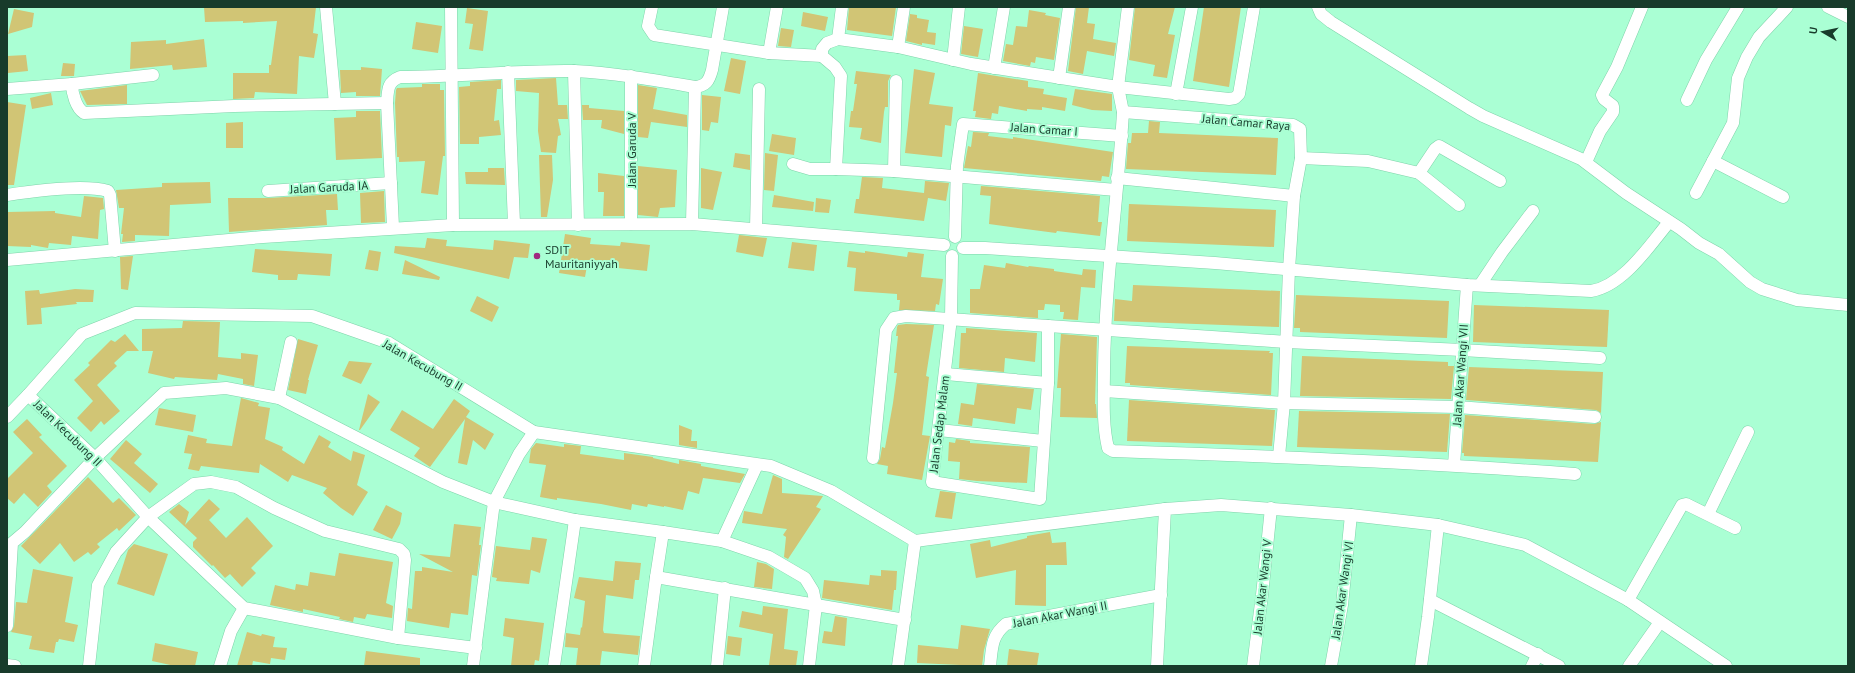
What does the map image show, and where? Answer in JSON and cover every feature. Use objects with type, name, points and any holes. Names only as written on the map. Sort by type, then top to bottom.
[{"type":"street","points":[[326,7],[335,104]]},
{"type":"street","points":[[451,7],[453,225]]},
{"type":"street","points":[[652,7],[648,26],[654,35],[769,53],[822,56],[835,67],[841,76],[836,169]]},
{"type":"street","points":[[393,227],[387,103],[388,88],[392,80],[400,77],[451,77],[508,72],[574,72],[631,76],[695,87],[703,86],[709,80],[717,45],[723,7]]},
{"type":"street","points":[[769,53],[777,7]]},
{"type":"street","points":[[838,39],[842,7]]},
{"type":"street","points":[[898,48],[904,7]]},
{"type":"street","points":[[954,60],[959,7]]},
{"type":"street","points":[[994,68],[1004,7]]},
{"type":"street","points":[[1059,78],[1070,7]]},
{"type":"street","points":[[1128,7],[1118,87],[1123,112],[1122,136],[1116,184],[1112,256],[1104,329],[1104,391],[1106,438],[1108,448],[1113,451],[1279,456],[1454,465],[1575,474]]},
{"type":"street","points":[[1176,94],[1192,7]]},
{"type":"street","points":[[822,56],[822,49],[827,43],[838,39],[898,48],[994,68],[1059,78],[1118,87],[1229,99],[1235,98],[1239,94],[1254,7]]},
{"type":"street","points":[[1318,7],[1321,14],[1331,22],[1469,108],[1483,116],[1562,149],[1586,162],[1669,222],[1719,254],[1750,282],[1762,289],[1797,300],[1848,305]]},
{"type":"street","points":[[1586,162],[1600,131],[1613,111],[1613,106],[1604,99],[1602,95],[1617,67],[1642,7]]},
{"type":"street","points":[[1687,100],[1706,60],[1738,7]]},
{"type":"street","points":[[1696,193],[1733,123],[1738,78],[1747,57],[1759,37],[1787,7]]},
{"type":"street","points":[[1828,7],[1848,17]]},
{"type":"street","points":[[508,72],[514,224]]},
{"type":"street","points":[[574,72],[578,225]]},
{"type":"street","points":[[7,89],[154,75]]},
{"type":"street","name":"Jalan Garuda V","points":[[631,76],[631,224]]},
{"type":"street","points":[[894,171],[896,81]]},
{"type":"street","points":[[72,84],[72,91],[79,109],[84,114],[234,106],[387,103]]},
{"type":"street","points":[[692,224],[695,87]]},
{"type":"street","points":[[756,229],[758,89]]},
{"type":"street","name":"Jalan Camar Raya","points":[[1123,112],[1293,125],[1300,129],[1301,158],[1294,196],[1289,269],[1284,403],[1279,456]]},
{"type":"street","name":"Jalan Camar I","points":[[957,176],[961,128],[965,123],[1122,136]]},
{"type":"street","points":[[1419,173],[1435,149],[1439,146],[1500,181]]},
{"type":"street","points":[[1301,158],[1368,161],[1419,173],[1459,205]]},
{"type":"street","points":[[1713,161],[1782,197]]},
{"type":"street","points":[[793,164],[810,169],[894,171],[1294,196]]},
{"type":"street","points":[[955,237],[957,176]]},
{"type":"street","name":"Jalan Garuda IA","points":[[268,191],[391,183]]},
{"type":"street","points":[[7,195],[60,190],[86,189],[108,191],[110,194],[115,250]]},
{"type":"street","points":[[1474,285],[1533,210]]},
{"type":"street","points":[[963,248],[1112,256],[1474,285],[1591,291],[1599,289],[1620,278],[1669,222]]},
{"type":"street","points":[[7,260],[393,227],[514,224],[692,224],[944,245]]},
{"type":"street","points":[[955,237],[960,239],[963,248],[957,256],[952,256],[944,250],[944,245],[946,240],[955,237]]},
{"type":"street","name":"Jalan Sedap Malam","points":[[952,256],[951,318],[946,374],[932,482],[1040,499],[1043,441]]},
{"type":"street","name":"Jalan Akar Wangi VII","points":[[1454,465],[1462,350],[1474,285]]},
{"type":"street","name":"Jalan Kecubung II","points":[[244,608],[148,517],[95,458],[28,395],[82,334],[135,313],[312,316],[389,343],[534,432],[564,435],[771,466],[831,491],[915,541]]},
{"type":"street","points":[[872,458],[886,330],[894,318],[906,316],[1287,342],[1600,358]]},
{"type":"street","points":[[939,430],[1043,441],[1048,383],[1048,326]]},
{"type":"street","points":[[279,398],[291,342]]},
{"type":"street","points":[[946,374],[1048,383]]},
{"type":"street","points":[[7,626],[12,543],[25,532],[95,458],[164,393],[226,388],[279,398],[443,482],[494,502],[575,520],[722,541],[769,557],[805,578],[813,590],[816,604],[809,666]]},
{"type":"street","points":[[1104,391],[1284,403],[1457,407],[1595,417]]},
{"type":"street","points":[[7,417],[28,395]]},
{"type":"street","points":[[473,666],[494,502],[519,454],[534,432]]},
{"type":"street","points":[[1708,514],[1748,432]]},
{"type":"street","points":[[722,541],[757,465]]},
{"type":"street","points":[[89,666],[98,585],[116,552],[148,517],[194,484],[224,484],[236,486],[274,508],[325,531],[399,549],[404,554],[405,560],[398,638]]},
{"type":"street","points":[[1628,600],[1679,508],[1686,504],[1734,528]]},
{"type":"street","points":[[898,666],[915,541],[1166,509],[1221,505],[1352,515],[1438,525],[1525,545],[1628,600],[1726,666]]},
{"type":"street","name":"Jalan Akar Wangi V","points":[[1253,666],[1271,508]]},
{"type":"street","points":[[1157,666],[1166,509]]},
{"type":"street","name":"Jalan Akar Wangi VI","points":[[1331,666],[1342,605],[1352,515]]},
{"type":"street","points":[[554,666],[575,520]]},
{"type":"street","points":[[1421,666],[1438,525]]},
{"type":"street","points":[[644,666],[663,532]]},
{"type":"street","points":[[656,577],[905,620]]},
{"type":"street","points":[[717,666],[725,588]]},
{"type":"street","name":"Jalan Akar Wangi II","points":[[990,666],[994,639],[998,631],[1006,624],[1161,595]]},
{"type":"street","points":[[1430,600],[1559,666]]},
{"type":"street","points":[[220,666],[231,631],[244,608],[398,638],[476,648]]},
{"type":"street","points":[[1629,666],[1660,622]]},
{"type":"street","points":[[1532,666],[1538,654]]},
{"type":"street","points":[[7,665],[15,666]]},
{"type":"building","points":[[204,7],[316,7],[313,33],[318,34],[314,58],[299,56],[297,94],[255,92],[254,98],[233,99],[233,73],[269,73],[269,65],[271,65],[277,21],[243,23],[243,21],[205,22]]},
{"type":"building","points":[[849,7],[896,7],[892,36],[847,30]]},
{"type":"building","points":[[1076,7],[1089,7],[1087,23],[1095,24],[1093,39],[1116,43],[1114,56],[1087,51],[1083,74],[1068,71]]},
{"type":"building","points":[[1135,7],[1175,7],[1168,34],[1175,35],[1167,78],[1153,76],[1155,65],[1129,60]]},
{"type":"building","points":[[1204,7],[1241,7],[1229,87],[1193,81]]},
{"type":"building","points":[[467,8],[488,11],[483,51],[469,49],[473,24],[465,23]]},
{"type":"building","points":[[14,9],[34,13],[32,27],[8,34]]},
{"type":"building","points":[[1029,10],[1046,13],[1045,15],[1060,18],[1054,60],[1036,57],[1035,63],[1031,62],[1030,66],[1003,61],[1006,44],[1013,45],[1016,26],[1027,27]]},
{"type":"building","points":[[803,12],[828,17],[825,31],[801,26]]},
{"type":"building","points":[[910,14],[917,15],[917,18],[929,20],[927,32],[936,33],[935,45],[922,43],[922,45],[906,41]]},
{"type":"building","points":[[416,22],[442,26],[438,53],[412,49]]},
{"type":"building","points":[[964,26],[983,29],[978,57],[961,54]]},
{"type":"building","points":[[781,28],[794,30],[791,47],[778,46]]},
{"type":"building","points":[[204,39],[207,67],[173,70],[172,65],[130,69],[131,42],[166,40],[166,44]]},
{"type":"building","points":[[26,55],[28,71],[8,73],[7,56]]},
{"type":"building","points":[[731,58],[746,61],[740,94],[724,91]]},
{"type":"building","points":[[63,63],[75,64],[74,76],[61,76]]},
{"type":"building","points":[[361,67],[382,69],[380,96],[356,96],[356,92],[341,93],[340,70],[361,70]]},
{"type":"building","points":[[914,69],[935,73],[929,104],[953,107],[951,126],[945,125],[942,157],[905,153]]},
{"type":"building","points":[[856,71],[891,75],[888,81],[888,107],[885,107],[884,112],[881,143],[860,139],[862,128],[849,127],[857,84],[854,84]]},
{"type":"building","points":[[978,73],[1028,81],[1028,87],[1044,89],[1043,94],[1067,98],[1065,111],[1042,107],[1042,110],[1027,109],[1027,111],[999,106],[998,114],[992,113],[991,119],[975,117],[976,111],[973,111]]},
{"type":"building","points":[[556,78],[558,105],[567,105],[568,119],[558,119],[561,135],[558,136],[556,153],[541,152],[538,131],[539,93],[516,91],[516,80]]},
{"type":"building","points":[[501,80],[501,89],[497,89],[494,121],[499,120],[501,135],[479,137],[479,144],[460,144],[459,87],[470,86],[470,82]]},
{"type":"building","points":[[422,84],[440,84],[440,90],[444,90],[445,156],[443,156],[438,195],[421,193],[425,161],[399,162],[399,157],[397,157],[396,90],[397,88],[422,87]]},
{"type":"building","points":[[127,85],[127,104],[87,105],[80,91]]},
{"type":"building","points":[[638,85],[657,88],[653,109],[687,115],[687,127],[651,122],[648,138],[638,137]]},
{"type":"building","points":[[1075,89],[1112,94],[1112,111],[1092,110],[1072,105]]},
{"type":"building","points":[[51,93],[53,105],[32,109],[30,98]]},
{"type":"building","points":[[702,95],[721,97],[718,123],[711,122],[709,131],[702,130]]},
{"type":"building","points":[[7,102],[26,105],[14,185],[7,185]]},
{"type":"building","points":[[582,105],[589,105],[589,108],[624,111],[624,134],[601,128],[602,120],[583,120]]},
{"type":"building","points":[[356,111],[380,111],[382,158],[336,160],[334,118],[356,117]]},
{"type":"building","points":[[1149,121],[1160,122],[1159,133],[1278,138],[1276,175],[1126,169],[1128,143],[1131,143],[1132,133],[1148,133]]},
{"type":"building","points":[[243,122],[243,148],[226,148],[226,123]]},
{"type":"building","points":[[973,132],[989,133],[988,136],[1013,139],[1013,137],[1113,152],[1109,177],[1102,176],[1101,181],[964,168],[968,146],[971,147]]},
{"type":"building","points":[[772,134],[796,138],[794,155],[769,151]]},
{"type":"building","points":[[735,153],[750,155],[750,170],[733,167]]},
{"type":"building","points":[[765,153],[778,155],[774,191],[764,190]]},
{"type":"building","points":[[539,155],[552,155],[553,180],[547,217],[541,217]]},
{"type":"building","points":[[638,166],[677,170],[675,207],[660,208],[658,217],[638,215]]},
{"type":"building","points":[[488,168],[504,168],[505,185],[466,184],[465,172],[488,172]]},
{"type":"building","points":[[701,168],[722,172],[713,210],[701,208]]},
{"type":"building","points":[[598,173],[624,176],[624,216],[603,216],[604,192],[598,192]]},
{"type":"building","points":[[862,177],[883,178],[882,188],[924,193],[925,181],[949,183],[946,201],[928,198],[924,221],[854,213],[856,199],[859,199]]},
{"type":"building","points":[[210,182],[211,203],[170,205],[169,236],[135,235],[135,241],[122,242],[123,234],[121,234],[124,208],[119,208],[116,190],[162,187],[162,183]]},
{"type":"building","points":[[981,186],[1100,196],[1098,222],[1102,222],[1100,236],[1057,231],[1056,233],[989,224],[991,196],[980,195]]},
{"type":"building","points":[[384,191],[385,222],[361,223],[360,193]]},
{"type":"building","points":[[337,194],[338,210],[326,210],[327,225],[229,232],[228,198],[268,198]]},
{"type":"building","points":[[774,195],[814,202],[813,211],[772,207]]},
{"type":"building","points":[[84,196],[103,198],[104,209],[100,210],[98,239],[72,236],[71,245],[49,243],[48,248],[31,245],[31,247],[7,246],[7,212],[55,211],[55,213],[81,217]]},
{"type":"building","points":[[816,198],[831,200],[829,213],[815,212]]},
{"type":"building","points":[[1129,204],[1276,210],[1274,247],[1127,241]]},
{"type":"building","points":[[565,234],[591,238],[590,244],[620,246],[621,242],[650,245],[647,271],[618,268],[618,262],[588,260],[585,277],[559,273]]},
{"type":"building","points":[[739,235],[767,238],[763,257],[736,252]]},
{"type":"building","points":[[427,238],[447,240],[446,246],[493,250],[494,240],[530,244],[528,258],[514,257],[509,279],[394,253],[395,246],[425,248]]},
{"type":"building","points":[[792,242],[817,245],[814,271],[788,268]]},
{"type":"building","points":[[255,249],[332,254],[330,276],[298,274],[297,280],[278,280],[278,275],[252,272]]},
{"type":"building","points":[[369,250],[381,252],[378,271],[365,269]]},
{"type":"building","points":[[849,251],[865,253],[865,251],[907,257],[908,252],[924,254],[921,277],[943,279],[939,305],[936,304],[935,311],[899,310],[900,300],[897,300],[897,294],[854,291],[856,268],[847,267]]},
{"type":"building","points":[[133,256],[128,290],[121,289],[120,257]]},
{"type":"building","points":[[405,260],[440,277],[439,280],[402,274]]},
{"type":"building","points":[[1006,263],[1028,267],[1054,269],[1054,271],[1082,275],[1083,269],[1096,270],[1095,288],[1081,287],[1078,320],[1063,319],[1064,312],[1060,312],[1060,305],[1045,304],[1044,310],[1038,310],[1038,318],[970,313],[970,289],[980,289],[984,265],[1005,268]]},
{"type":"building","points":[[1133,285],[1280,291],[1279,327],[1114,321],[1115,299],[1132,301]]},
{"type":"building","points":[[75,289],[94,290],[93,302],[76,302],[77,304],[41,308],[42,324],[27,325],[25,291],[39,290],[40,294]]},
{"type":"building","points":[[1296,295],[1449,301],[1447,338],[1300,332],[1300,328],[1294,328]]},
{"type":"building","points":[[477,296],[499,307],[492,322],[470,311]]},
{"type":"building","points":[[1474,305],[1609,310],[1607,347],[1473,342]]},
{"type":"building","points":[[183,321],[220,322],[218,357],[241,359],[241,353],[258,355],[254,386],[243,384],[243,379],[218,374],[217,380],[175,377],[174,379],[148,373],[153,351],[142,351],[142,329],[182,328]]},
{"type":"building","points":[[898,325],[934,325],[926,376],[929,377],[922,435],[930,436],[922,480],[887,474],[888,466],[877,464],[880,459],[882,447],[885,448],[893,403],[897,373],[894,373],[898,336],[896,336],[897,327]]},
{"type":"building","points":[[966,328],[1037,333],[1035,362],[1005,358],[1004,372],[959,368],[961,333],[966,333]]},
{"type":"building","points":[[125,334],[139,351],[127,351],[114,363],[117,366],[97,385],[120,411],[104,425],[101,421],[91,432],[77,418],[93,401],[74,380],[90,365],[88,363],[111,340],[115,342]]},
{"type":"building","points":[[1061,334],[1097,337],[1095,404],[1097,418],[1060,417],[1061,388],[1057,388]]},
{"type":"building","points":[[298,339],[318,345],[308,380],[306,394],[288,390]]},
{"type":"building","points":[[1127,346],[1270,351],[1269,353],[1273,353],[1271,395],[1130,385],[1130,383],[1125,383]]},
{"type":"building","points":[[1302,356],[1448,362],[1448,366],[1454,366],[1451,399],[1300,396]]},
{"type":"building","points":[[349,361],[372,363],[361,384],[342,376]]},
{"type":"building","points":[[1469,367],[1603,372],[1601,413],[1596,410],[1466,400]]},
{"type":"building","points":[[977,384],[1034,389],[1031,410],[1017,408],[1015,424],[973,418],[972,426],[958,424],[961,403],[974,405]]},
{"type":"building","points":[[368,394],[380,402],[359,430]]},
{"type":"building","points":[[241,398],[259,403],[258,406],[270,408],[265,439],[283,447],[282,450],[304,464],[319,435],[331,442],[328,447],[351,461],[353,451],[365,455],[357,485],[368,492],[353,516],[323,493],[327,488],[292,475],[288,482],[260,464],[259,473],[201,466],[199,471],[188,469],[192,454],[184,453],[188,435],[207,439],[206,443],[232,446]]},
{"type":"building","points":[[454,399],[470,411],[466,417],[494,434],[485,450],[473,440],[467,465],[458,463],[465,419],[430,467],[414,456],[420,448],[390,430],[402,410],[433,429]]},
{"type":"building","points":[[1129,400],[1275,410],[1272,446],[1127,441]]},
{"type":"building","points":[[159,408],[196,415],[193,432],[155,425]]},
{"type":"building","points":[[1299,411],[1450,414],[1447,452],[1297,447]]},
{"type":"building","points":[[1465,415],[1594,424],[1601,422],[1598,462],[1464,456],[1464,453],[1462,453]]},
{"type":"building","points":[[27,419],[42,435],[39,437],[67,466],[47,486],[52,492],[38,507],[24,493],[14,504],[7,498],[7,479],[33,453],[13,432]]},
{"type":"building","points":[[679,425],[692,430],[691,441],[697,441],[697,448],[679,445]]},
{"type":"building","points":[[956,439],[970,441],[970,443],[1030,447],[1027,483],[959,479],[960,462],[948,461],[949,442],[955,443]]},
{"type":"building","points":[[126,440],[142,454],[134,463],[158,484],[150,493],[110,459]]},
{"type":"building","points":[[536,443],[564,447],[564,444],[581,446],[580,454],[624,460],[624,453],[653,457],[679,464],[679,460],[701,464],[701,466],[745,474],[740,483],[703,478],[699,494],[688,491],[683,510],[648,504],[647,507],[632,504],[631,510],[557,498],[557,500],[540,497],[546,465],[529,463],[531,449]]},
{"type":"building","points":[[773,475],[782,479],[782,493],[823,496],[816,507],[821,509],[788,559],[784,557],[786,537],[783,535],[787,529],[742,523],[744,511],[762,514]]},
{"type":"building","points":[[88,477],[113,503],[119,498],[136,515],[119,531],[117,528],[97,544],[100,547],[91,555],[88,552],[74,562],[60,543],[40,564],[21,546]]},
{"type":"building","points":[[940,491],[956,493],[952,519],[935,517]]},
{"type":"building","points":[[209,499],[220,509],[209,520],[226,538],[247,517],[273,546],[251,568],[256,573],[242,587],[230,574],[225,578],[193,547],[193,542],[197,538],[169,512],[179,504],[189,512],[185,525]]},
{"type":"building","points":[[386,505],[402,513],[400,524],[392,539],[373,530]]},
{"type":"building","points":[[454,524],[481,527],[479,545],[481,545],[477,576],[472,575],[468,615],[451,613],[449,628],[407,621],[408,608],[412,609],[415,571],[422,571],[422,567],[453,572],[419,554],[450,557]]},
{"type":"building","points":[[1050,532],[1052,543],[1066,542],[1067,565],[1046,565],[1046,606],[1015,605],[1016,570],[976,578],[970,544],[990,540],[991,547],[1027,538],[1027,536]]},
{"type":"building","points":[[532,537],[547,539],[540,573],[531,570],[529,584],[496,581],[497,578],[492,577],[496,546],[530,550]]},
{"type":"building","points":[[134,544],[168,554],[154,596],[117,584],[128,550]]},
{"type":"building","points":[[339,553],[393,562],[386,603],[393,606],[392,618],[367,614],[365,619],[354,617],[353,622],[339,619],[340,617],[303,609],[303,612],[270,605],[275,585],[295,590],[296,584],[308,586],[310,572],[335,576]]},
{"type":"building","points":[[615,561],[641,563],[639,580],[635,580],[633,599],[606,595],[603,630],[604,633],[640,636],[638,655],[602,651],[600,666],[576,666],[578,648],[565,647],[566,633],[580,635],[581,627],[582,628],[585,601],[574,598],[579,577],[613,581]]},
{"type":"building","points":[[757,562],[766,564],[774,569],[772,589],[754,587]]},
{"type":"building","points":[[33,569],[73,577],[65,622],[78,625],[74,642],[59,639],[58,642],[56,642],[54,653],[29,649],[32,636],[11,632],[14,626],[16,602],[27,603]]},
{"type":"building","points":[[881,570],[897,571],[896,590],[894,590],[892,610],[822,598],[824,580],[869,585],[870,575],[881,576]]},
{"type":"building","points":[[763,606],[788,609],[784,649],[798,651],[796,666],[769,665],[773,634],[739,627],[742,611],[762,615]]},
{"type":"building","points":[[835,616],[847,618],[845,646],[822,643],[824,631],[832,632]]},
{"type":"building","points":[[505,618],[544,623],[539,661],[535,660],[534,666],[511,666],[514,638],[503,636]]},
{"type":"building","points":[[961,625],[990,629],[984,650],[982,666],[917,663],[918,645],[958,649]]},
{"type":"building","points":[[247,632],[261,636],[262,634],[275,637],[273,647],[287,648],[285,660],[271,658],[270,664],[253,661],[252,666],[237,666]]},
{"type":"building","points":[[728,636],[742,638],[740,656],[726,654]]},
{"type":"building","points":[[155,643],[198,652],[195,666],[175,666],[152,661]]},
{"type":"building","points":[[1009,649],[1039,653],[1037,666],[1007,666]]},
{"type":"building","points":[[366,651],[420,658],[420,666],[364,666]]},
{"type":"place","name":"SDIT Mauritaniyyah","points":[[537,256]]}]
